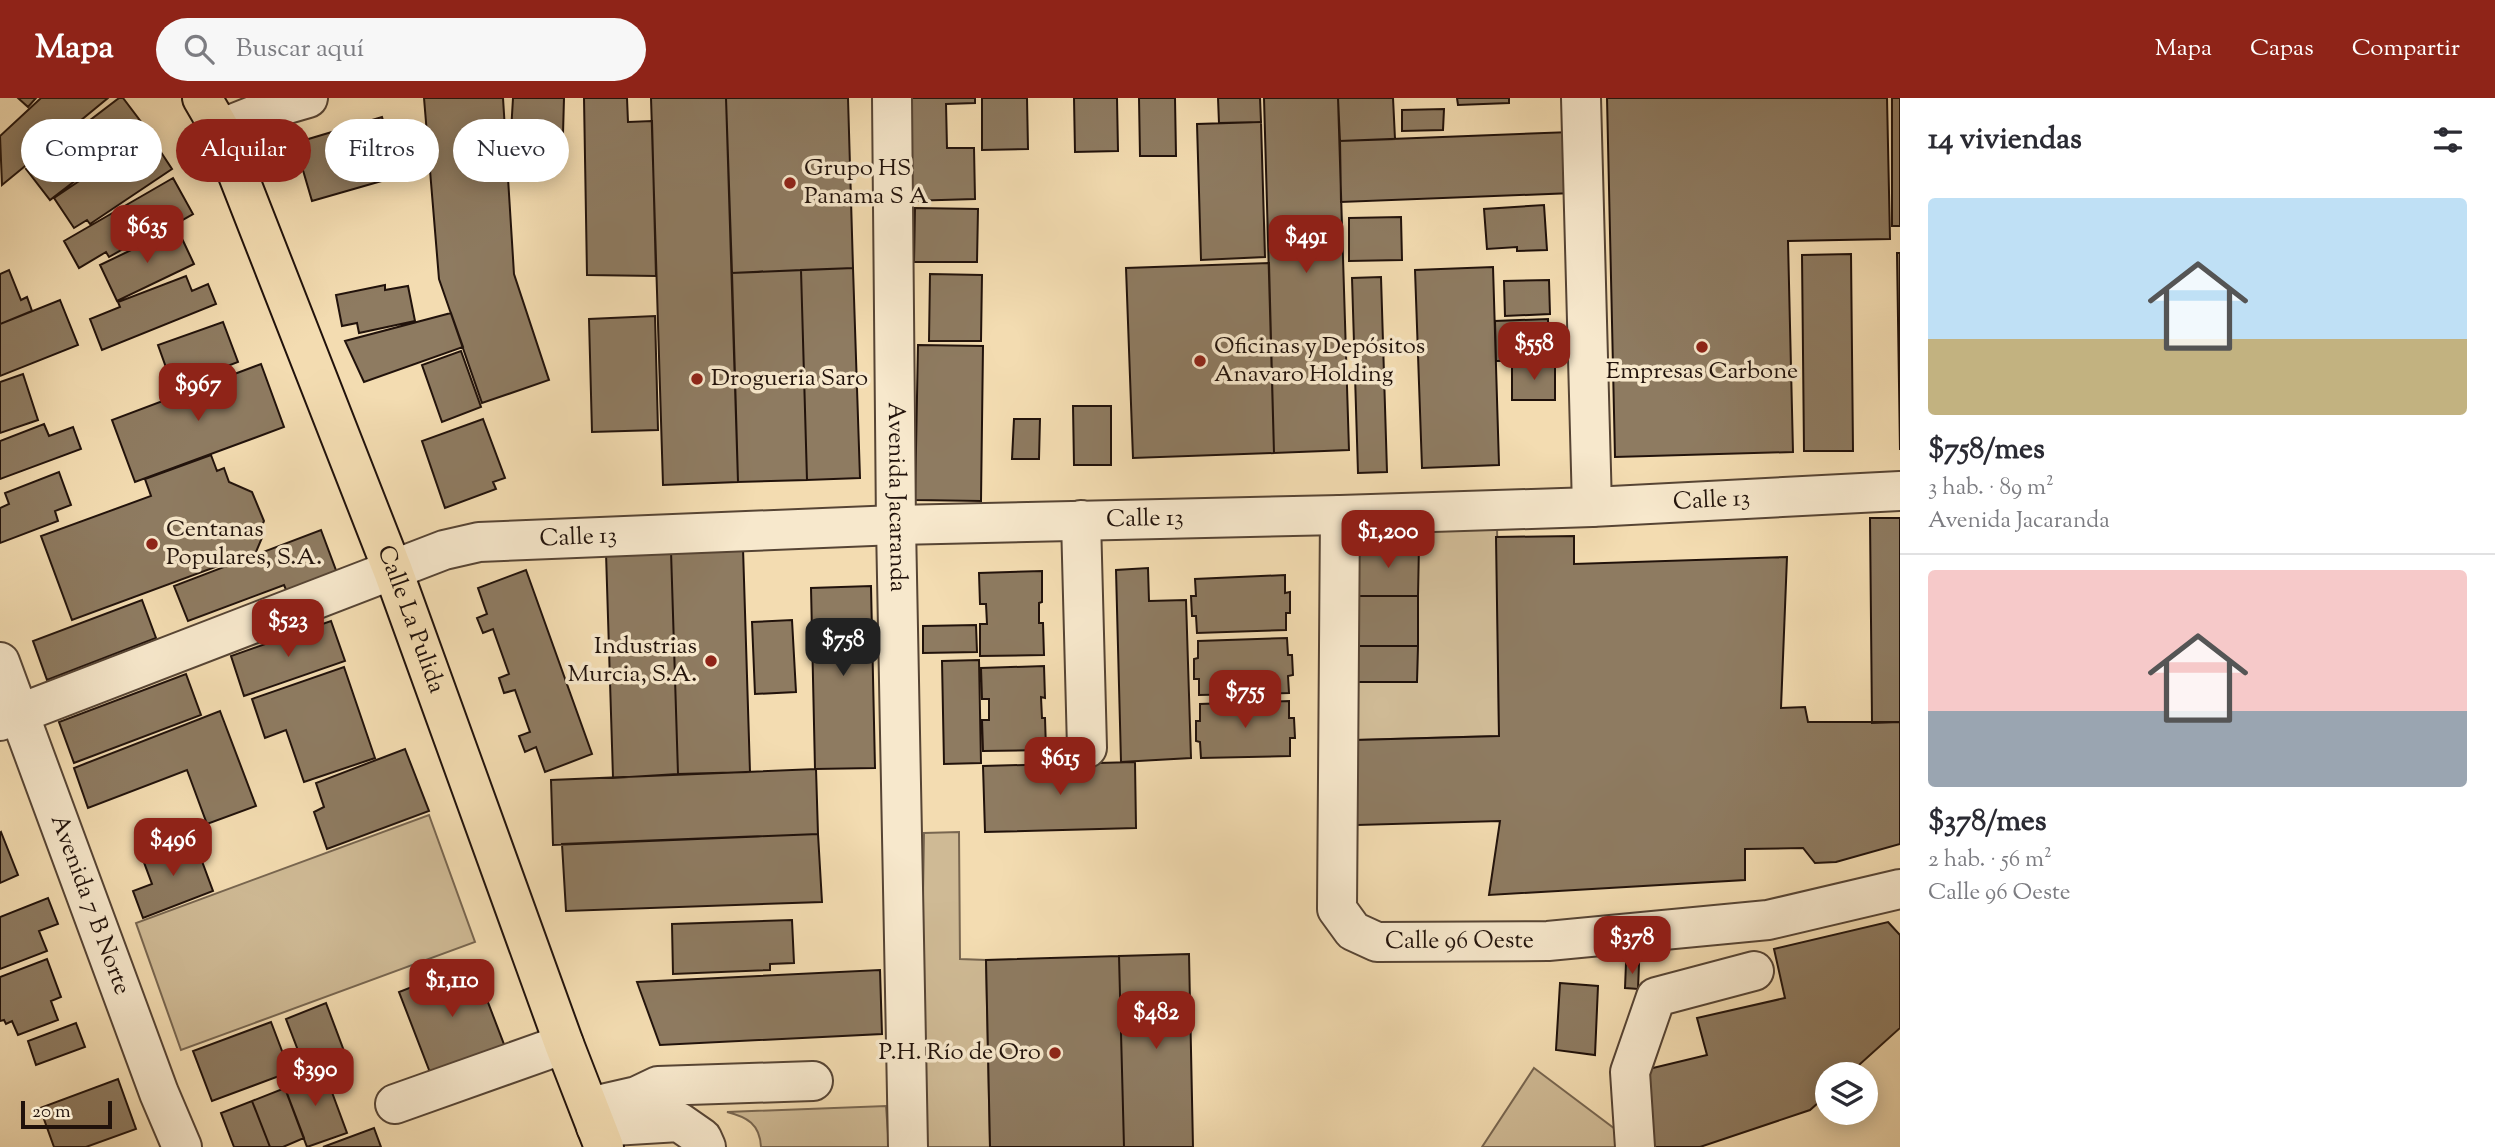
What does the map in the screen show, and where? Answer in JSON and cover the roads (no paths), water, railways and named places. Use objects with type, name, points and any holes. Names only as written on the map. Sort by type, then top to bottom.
[{"type":"main road","name":"Calle La Pulida","points":[[211,114],[393,571],[596,1127]]},
{"type":"street","points":[[211,114],[270,109],[308,98]]},
{"type":"street","name":"Avenida Jacaranda","points":[[892,98],[896,525],[908,1147]]},
{"type":"street","points":[[1581,98],[1592,507]]},
{"type":"street","name":"Calle 13","points":[[10,718],[444,550],[479,542],[896,525],[1592,507],[1900,491]]},
{"type":"street","name":"Calle 96 Oeste","points":[[1340,515],[1337,909],[1353,931],[1377,942],[1548,942],[1768,920],[1900,889]]},
{"type":"street","points":[[1081,520],[1087,748]]},
{"type":"street","name":"Avenida 7 B Norte","points":[[0,662],[10,718],[182,1147]]},
{"type":"street","points":[[1672,930],[1677,991]]},
{"type":"street","points":[[1635,1147],[1630,1072],[1657,997],[1754,971]]},
{"type":"street","points":[[396,1104],[564,1044]]},
{"type":"street","points":[[596,1127],[637,1096],[658,1086],[813,1081]]},
{"type":"street","points":[[596,1127],[678,1122],[702,1138],[706,1147]]},
{"type":"place","name":"Grupo HS Panama S A","points":[[790,183]]},
{"type":"place","name":"Empresas Carbone","points":[[1702,347]]},
{"type":"place","name":"Oficinas y Depósitos Anavaro Holding","points":[[1200,361]]},
{"type":"place","name":"Drogueria Saro","points":[[697,379]]},
{"type":"place","name":"Centanas Populares, S.A.","points":[[152,544]]},
{"type":"place","name":"Industrias Murcia, S.A.","points":[[711,661]]},
{"type":"place","name":"P.H. Río de Oro","points":[[1055,1053]]}]
